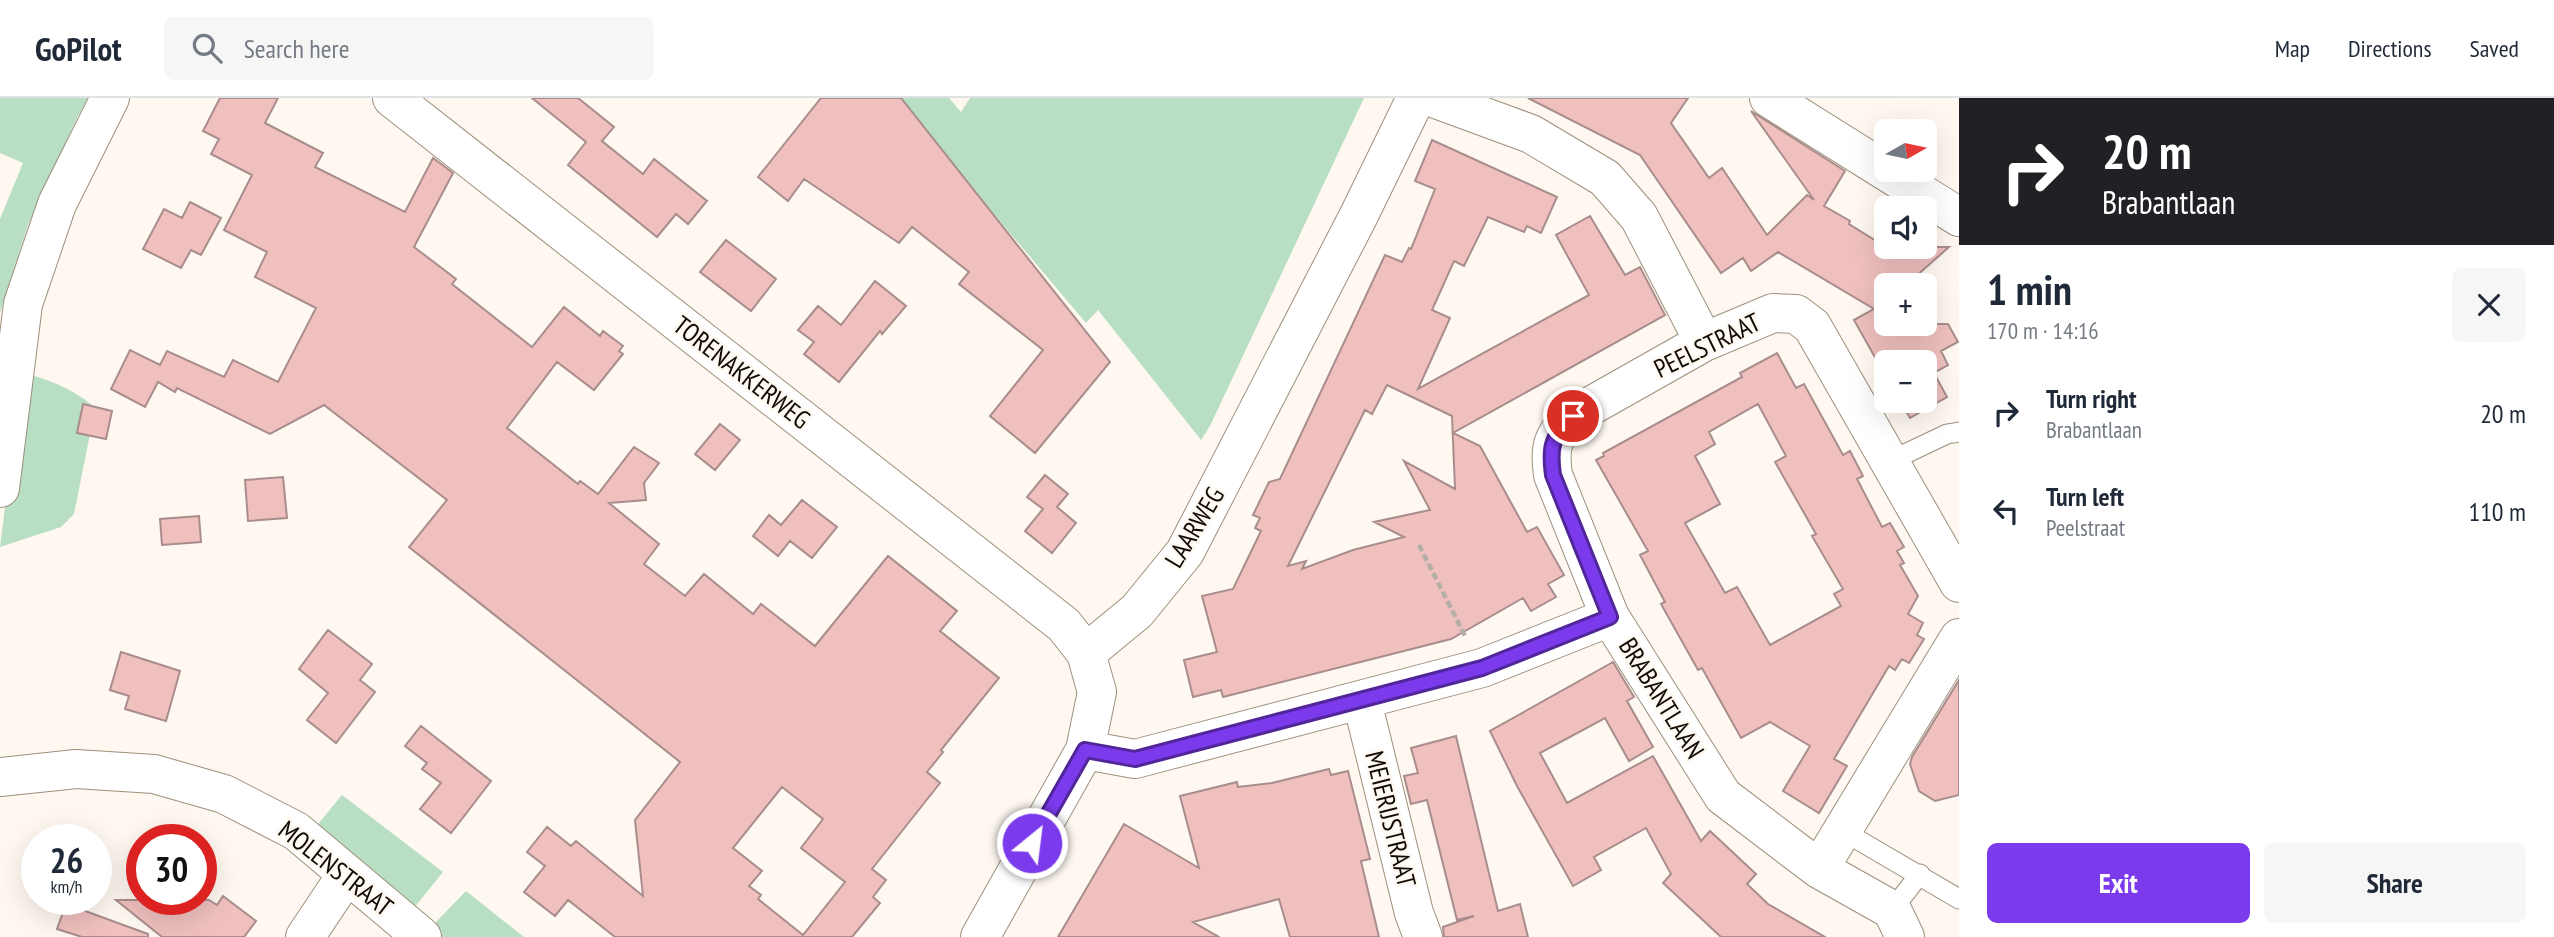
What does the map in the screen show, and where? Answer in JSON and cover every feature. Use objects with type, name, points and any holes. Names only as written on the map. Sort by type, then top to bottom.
[{"type":"street","points":[[0,488],[23,304],[57,204],[110,98]]},
{"type":"street","name":"TORENAKKERWEG","points":[[392,98],[1064,625],[1086,653]]},
{"type":"street","name":"LAARWEG","points":[[1086,653],[1137,611],[1185,552],[1353,227],[1416,98]]},
{"type":"street","points":[[1433,98],[1531,134],[1605,178],[1639,217],[1704,342]]},
{"type":"street","points":[[1769,98],[1959,217]]},
{"type":"street","name":"PEELSTRAAT","points":[[1610,617],[1553,475],[1550,452],[1559,429],[1573,416],[1704,342],[1773,313],[1796,314],[1812,326],[1959,583]]},
{"type":"street","name":"BRABANTLAAN","points":[[1085,750],[1135,759],[1482,668],[1610,617],[1723,796],[1819,869],[1899,923]]},
{"type":"street","points":[[1819,869],[1959,638]]},
{"type":"street","points":[[980,937],[1085,750],[1097,692],[1086,653]]},
{"type":"street","name":"MEIERIJSTRAAT","points":[[1362,701],[1414,913],[1423,937]]},
{"type":"street","name":"MOLENSTRAAT","points":[[0,777],[76,769],[154,774],[224,794],[296,831],[422,937]]},
{"type":"street","points":[[305,937],[347,874]]},
{"type":"lane","points":[[1888,462],[1959,432]]},
{"type":"lane","points":[[1843,831],[1959,899]]},
{"type":"lane","points":[[1899,923],[1920,874]]},
{"type":"path","points":[[1419,545],[1482,668]]},
{"type":"green space","points":[[0,98],[88,98],[28,225],[0,313],[0,219],[23,163],[0,153]]},
{"type":"green space","points":[[896,98],[949,98],[961,112],[970,98],[1364,98],[1210,426],[1201,440],[1098,310],[1086,323]]},
{"type":"green space","points":[[22,372],[75,393],[92,405],[93,419],[74,514],[61,527],[0,547]]},
{"type":"green space","points":[[342,795],[443,872],[410,913],[314,829]]},
{"type":"green space","points":[[466,891],[524,937],[440,937],[432,931],[437,921]]},
{"type":"building","points":[[220,98],[278,98],[265,123],[323,153],[315,167],[405,212],[433,158],[453,173],[414,247],[456,279],[452,284],[532,347],[564,307],[600,336],[603,331],[623,346],[619,351],[623,354],[594,390],[557,362],[507,428],[578,484],[580,481],[598,494],[634,447],[659,463],[644,483],[646,500],[609,503],[659,544],[644,564],[685,596],[704,574],[753,614],[761,604],[815,646],[888,556],[957,611],[940,631],[999,678],[941,750],[943,752],[927,772],[940,783],[872,869],[886,880],[873,897],[880,903],[852,937],[615,937],[568,900],[555,916],[524,892],[545,866],[527,852],[547,827],[571,846],[576,841],[643,896],[635,820],[680,762],[409,547],[447,500],[324,405],[270,434],[177,388],[175,392],[158,382],[145,407],[111,389],[130,350],[160,365],[167,351],[224,377],[233,360],[278,382],[316,308],[255,277],[267,252],[224,230],[252,175],[211,154],[219,139],[203,131]],"holes":[[[782,787],[823,819],[801,848],[845,882],[803,935],[758,899],[761,895],[749,886],[762,871],[733,848]]]},
{"type":"building","points":[[532,98],[578,98],[614,127],[602,141],[643,174],[654,159],[707,201],[688,224],[676,214],[657,237],[568,165],[586,142]]},
{"type":"building","points":[[821,98],[901,98],[1110,362],[1035,453],[990,416],[1043,350],[959,284],[969,272],[912,227],[899,243],[804,179],[788,201],[758,177]]},
{"type":"building","points":[[1528,98],[1688,98],[1671,123],[1709,178],[1722,168],[1767,235],[1807,195],[1814,200],[1751,111],[1845,171],[1824,206],[1874,240],[1874,259],[1935,259],[1920,273],[1874,273],[1874,309],[1778,252],[1751,271],[1743,258],[1721,273],[1640,155]]},
{"type":"building","points":[[1432,140],[1557,197],[1541,233],[1527,226],[1524,232],[1488,217],[1464,266],[1454,261],[1432,310],[1450,318],[1418,389],[1589,295],[1556,235],[1590,216],[1625,275],[1640,267],[1665,315],[1453,433],[1480,446],[1527,532],[1537,527],[1564,575],[1548,584],[1556,597],[1531,611],[1523,598],[1451,639],[1223,697],[1221,690],[1193,697],[1184,660],[1217,652],[1202,596],[1233,589],[1261,531],[1255,528],[1260,518],[1253,515],[1269,482],[1280,479],[1385,255],[1402,262],[1409,248],[1411,249],[1435,189],[1415,181]],"holes":[[[1387,385],[1452,416],[1455,489],[1404,461],[1430,510],[1374,522],[1404,537],[1353,550],[1302,569],[1306,561],[1288,566],[1365,410],[1372,414]]]},
{"type":"building","points":[[190,202],[221,218],[201,255],[191,250],[181,268],[143,249],[164,209],[182,218]]},
{"type":"building","points":[[726,240],[776,279],[751,311],[700,272]]},
{"type":"building","points":[[1937,247],[1949,247],[1937,258]]},
{"type":"building","points":[[875,281],[906,306],[882,334],[880,331],[839,382],[804,354],[814,342],[798,330],[818,306],[841,325]]},
{"type":"building","points":[[1874,309],[1874,336],[1937,336],[1937,324],[1948,324],[1958,342],[1941,351],[1948,365],[1937,371],[1937,350],[1874,350],[1874,356],[1854,320]]},
{"type":"building","points":[[1777,353],[1796,388],[1804,384],[1843,455],[1850,451],[1863,476],[1857,479],[1882,527],[1890,523],[1904,547],[1897,551],[1904,563],[1900,565],[1918,596],[1908,614],[1923,623],[1917,635],[1924,639],[1909,663],[1902,659],[1895,670],[1889,666],[1834,759],[1847,766],[1819,813],[1783,791],[1810,746],[1770,722],[1741,738],[1702,668],[1698,670],[1661,604],[1665,602],[1640,555],[1648,551],[1596,460],[1604,456],[1603,453],[1742,377],[1740,373]],"holes":[[[1758,404],[1786,456],[1775,462],[1816,534],[1812,536],[1843,589],[1834,594],[1841,606],[1770,645],[1737,587],[1725,593],[1685,523],[1720,504],[1695,456],[1715,444],[1709,432]]]},
{"type":"building","points":[[1937,379],[1947,397],[1937,403]]},
{"type":"building","points":[[83,404],[112,411],[106,439],[77,433]]},
{"type":"building","points":[[720,424],[740,440],[715,470],[695,454]]},
{"type":"building","points":[[1045,475],[1068,494],[1057,507],[1076,523],[1052,553],[1025,531],[1043,509],[1027,497]]},
{"type":"building","points":[[283,477],[287,518],[248,521],[245,480]]},
{"type":"building","points":[[802,500],[837,527],[812,558],[790,541],[778,556],[753,536],[769,515],[781,525]]},
{"type":"building","points":[[199,516],[201,542],[162,545],[160,519]]},
{"type":"building","points":[[328,630],[372,664],[360,680],[375,692],[336,743],[307,720],[328,693],[299,669]]},
{"type":"building","points":[[121,652],[180,671],[166,721],[125,709],[129,696],[110,690]]},
{"type":"building","points":[[1613,662],[1634,697],[1627,701],[1653,747],[1629,761],[1605,718],[1540,753],[1567,803],[1653,756],[1701,841],[1710,831],[1756,874],[1747,884],[1768,904],[1825,937],[1721,937],[1663,883],[1671,874],[1646,828],[1594,857],[1601,870],[1573,886],[1517,786],[1490,731]]},
{"type":"building","points":[[1959,680],[1959,795],[1935,801],[1919,791],[1910,764]]},
{"type":"building","points":[[421,726],[491,781],[451,833],[420,809],[441,783],[422,769],[427,763],[405,746]]},
{"type":"building","points":[[1456,736],[1498,911],[1520,904],[1528,937],[1444,937],[1443,927],[1474,916],[1457,920],[1427,800],[1411,804],[1404,776],[1418,773],[1411,748]]},
{"type":"building","points":[[1329,769],[1331,775],[1348,771],[1370,859],[1361,861],[1379,937],[1290,937],[1279,899],[1193,922],[1219,937],[1058,937],[1124,824],[1199,868],[1180,796],[1237,782],[1238,787],[1272,783]]},
{"type":"building","points":[[223,896],[256,921],[244,937],[162,937],[135,915],[217,915],[217,905]]},
{"type":"building","points":[[116,900],[126,900],[126,908]]},
{"type":"building","points":[[62,915],[96,915],[148,934],[148,937],[82,937],[57,929]]},
{"type":"route","points":[[1032,843],[1085,750],[1135,759],[1482,668],[1610,617],[1553,475],[1550,452],[1559,429],[1573,416]]}]
